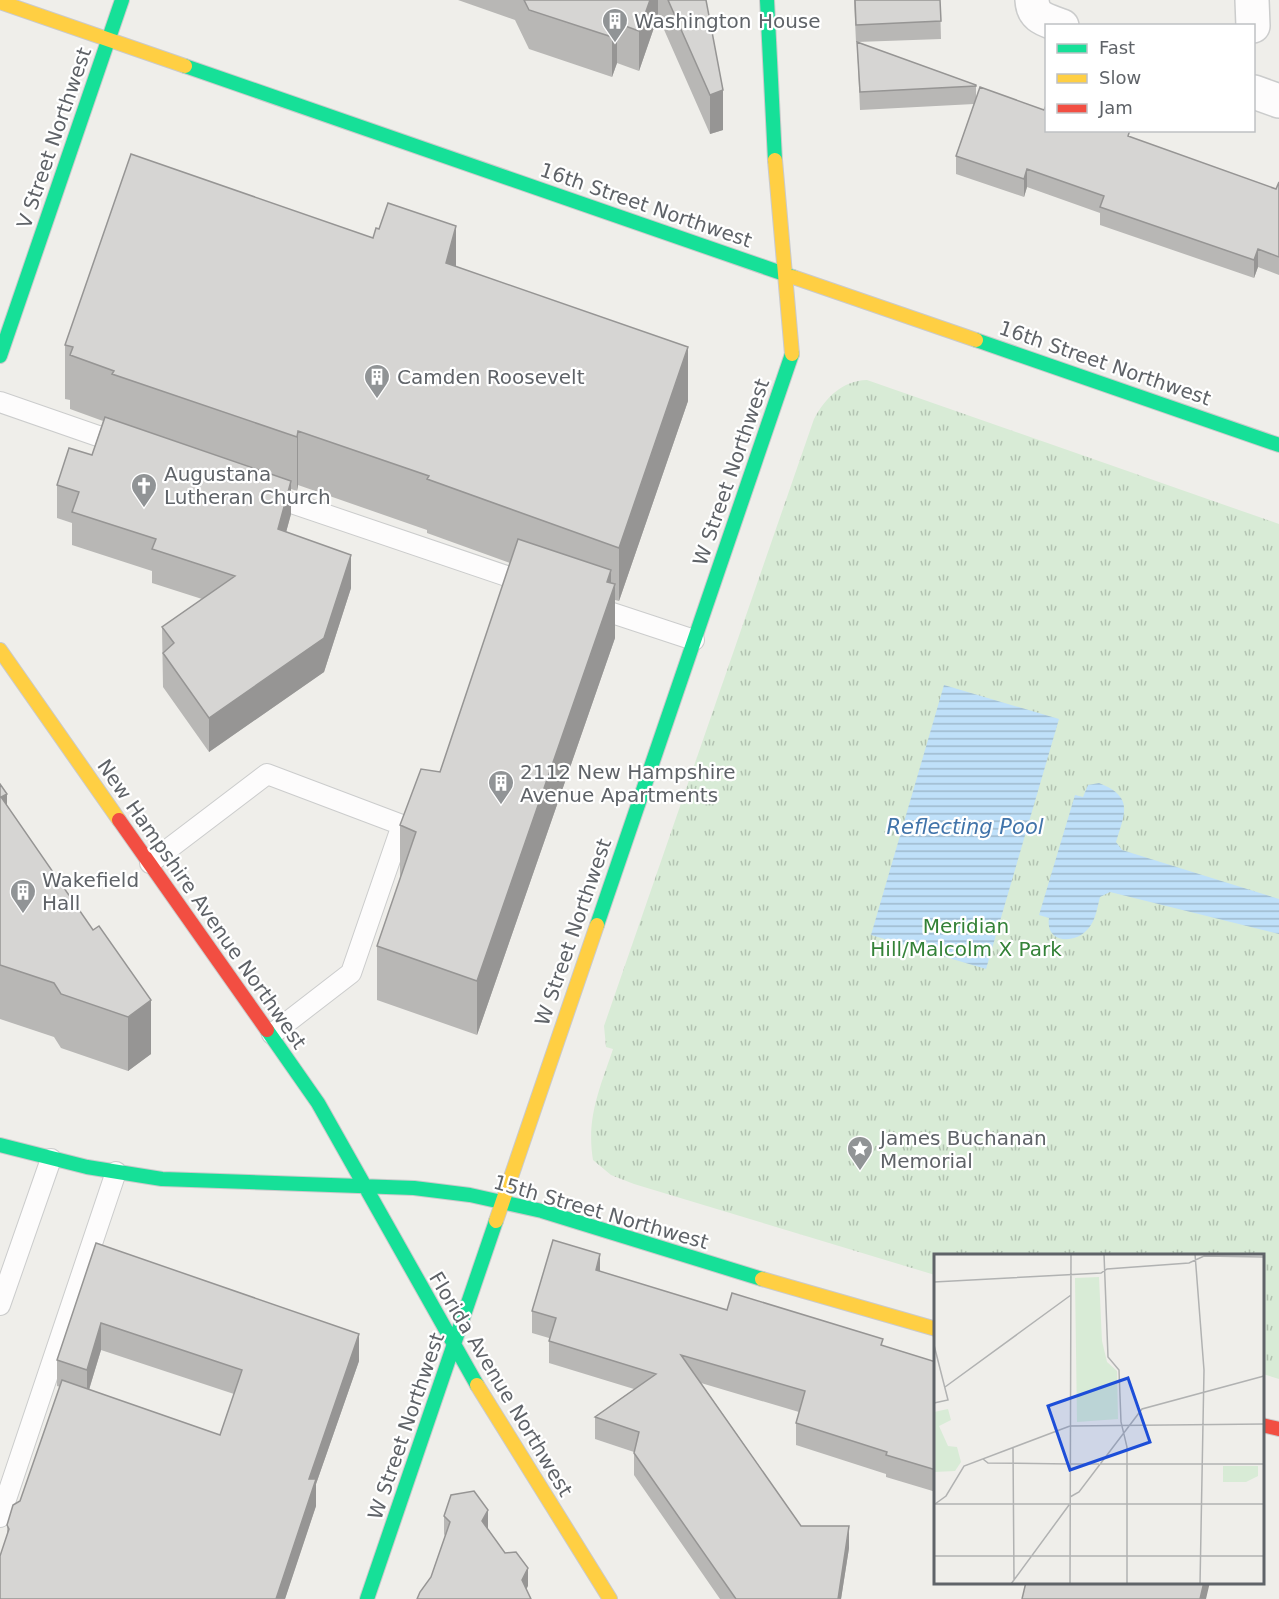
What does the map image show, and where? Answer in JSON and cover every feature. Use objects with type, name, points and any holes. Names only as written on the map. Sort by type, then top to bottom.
[{"type":"main road","name":"V Street Northwest","points":[[0,356],[122,0]]},
{"type":"main road","points":[[768,0],[776,187],[786,274]]},
{"type":"main road","name":"16th Street Northwest","points":[[0,2],[1279,445]]},
{"type":"main road","name":"W Street Northwest","points":[[367,1599],[792,353],[786,274]]},
{"type":"main road","name":"New Hampshire Avenue Northwest","points":[[0,650],[272,1034],[318,1103],[365,1186]]},
{"type":"main road","name":"15th Street Northwest","points":[[0,1145],[51,1159],[116,1172],[221,1183],[365,1186],[446,1191],[542,1211],[656,1248],[934,1328]]},
{"type":"main road","name":"Florida Avenue Northwest","points":[[365,1186],[417,1283],[455,1344],[495,1418],[610,1599]]},
{"type":"main road","points":[[1264,1425],[1279,1430]]},
{"type":"street","points":[[1032,0],[1033,10],[1038,17],[1057,24]]},
{"type":"street","points":[[1252,0],[1253,24]]},
{"type":"street","points":[[1255,92],[1279,101]]},
{"type":"lane","points":[[0,402],[142,452]]},
{"type":"lane","points":[[245,486],[551,592]]},
{"type":"lane","points":[[574,600],[694,640]]},
{"type":"lane","points":[[150,863],[267,774],[402,825],[351,973],[272,1034]]},
{"type":"lane","points":[[0,1305],[51,1159]]},
{"type":"lane","points":[[0,1517],[116,1172]]},
{"type":"green space","name":"Meridian Hill/Malcolm X Park","points":[[867,380],[1279,524],[1279,1379],[1264,1374],[1264,1254],[934,1254],[934,1275],[634,1184],[611,1175],[593,1160],[591,1130],[595,1103],[613,1049],[606,1047],[604,1026],[814,419],[829,397],[842,387]]},
{"type":"water","name":"Reflecting Pool","points":[[944,685],[1059,719],[986,969],[871,935]]},
{"type":"water","points":[[1099,783],[1110,788],[1122,800],[1124,814],[1116,842],[1122,850],[1279,899],[1279,934],[1110,892],[1100,897],[1093,922],[1082,934],[1075,938],[1062,939],[1051,933],[1049,918],[1039,915],[1075,795],[1083,797],[1088,785]]},
{"type":"building","points":[[524,0],[650,0],[639,31],[617,23],[612,37],[529,10]]},
{"type":"building","points":[[668,0],[706,0],[723,90],[710,95]]},
{"type":"building","points":[[855,0],[940,0],[941,21],[856,25]]},
{"type":"building","points":[[857,42],[976,85],[976,86],[860,92]]},
{"type":"building","points":[[980,87],[1044,110],[1045,108],[1045,132],[1129,132],[1128,136],[1276,189],[1279,182],[1279,257],[1258,249],[1254,260],[1100,207],[1104,196],[1027,169],[1024,179],[956,156]]},
{"type":"building","name":"Camden Roosevelt","points":[[131,154],[373,238],[376,228],[379,229],[388,203],[456,226],[446,263],[688,347],[619,548],[427,479],[429,476],[298,431],[297,437],[112,374],[114,371],[70,355],[73,347],[65,345]]},
{"type":"building","points":[[105,417],[291,481],[278,529],[351,555],[324,638],[209,718],[163,653],[174,643],[162,627],[235,576],[152,549],[156,539],[72,512],[79,492],[57,485],[69,448],[92,455]]},
{"type":"building","name":"2112 New Hampshire Avenue Apartments","points":[[518,539],[611,570],[607,582],[615,584],[477,981],[377,946],[416,832],[400,825],[421,769],[440,772]]},
{"type":"building","points":[[0,784],[7,794],[1,797],[93,930],[99,926],[151,1000],[128,1017],[61,994],[54,983],[0,965]]},
{"type":"building","points":[[553,1240],[600,1254],[596,1270],[727,1310],[732,1293],[883,1339],[881,1345],[934,1361],[934,1469],[796,1423],[805,1391],[681,1355],[801,1526],[849,1526],[838,1599],[736,1599],[634,1453],[639,1432],[595,1417],[656,1374],[549,1341],[556,1318],[532,1311]]},
{"type":"building","points":[[96,1243],[359,1334],[309,1479],[316,1479],[276,1599],[0,1599],[0,1556],[9,1529],[7,1525],[13,1505],[20,1501],[62,1380],[220,1435],[242,1370],[101,1323],[87,1370],[57,1360]]},
{"type":"building","points":[[474,1491],[488,1510],[482,1521],[505,1553],[516,1552],[528,1568],[522,1580],[531,1599],[417,1599],[431,1577],[450,1522],[444,1516],[451,1495]]},
{"type":"building","points":[[1026,1584],[1204,1584],[1200,1599],[1022,1599]]},
{"type":"traffic: fast","points":[[0,356],[122,0]]},
{"type":"traffic: fast","points":[[767,0],[775,160]]},
{"type":"traffic: fast","points":[[185,66],[793,277]]},
{"type":"traffic: fast","points":[[976,340],[1279,445]]},
{"type":"traffic: fast","points":[[597,925],[792,354]]},
{"type":"traffic: fast","points":[[267,1030],[318,1103],[477,1385]]},
{"type":"traffic: fast","points":[[0,1145],[87,1167],[162,1179],[414,1188],[470,1195],[542,1211],[762,1279]]},
{"type":"traffic: fast","points":[[367,1599],[496,1221]]},
{"type":"traffic: slow","points":[[0,2],[185,66]]},
{"type":"traffic: slow","points":[[775,160],[792,354]]},
{"type":"traffic: slow","points":[[793,277],[976,340]]},
{"type":"traffic: slow","points":[[0,650],[119,820]]},
{"type":"traffic: slow","points":[[496,1221],[597,925]]},
{"type":"traffic: slow","points":[[762,1279],[934,1328]]},
{"type":"traffic: slow","points":[[477,1385],[610,1599]]},
{"type":"traffic: jam","points":[[119,820],[267,1030]]},
{"type":"traffic: jam","points":[[1264,1425],[1279,1429]]},
{"type":"place","name":"Washington House","points":[[615,44]]},
{"type":"place","name":"Camden Roosevelt","points":[[377,400]]},
{"type":"place","name":"Augustana Lutheran Church","points":[[144,509]]},
{"type":"place","name":"2112 New Hampshire Avenue Apartments","points":[[501,806]]},
{"type":"place","name":"Wakefield Hall","points":[[23,915]]},
{"type":"place","name":"James Buchanan Memorial","points":[[860,1172]]}]
